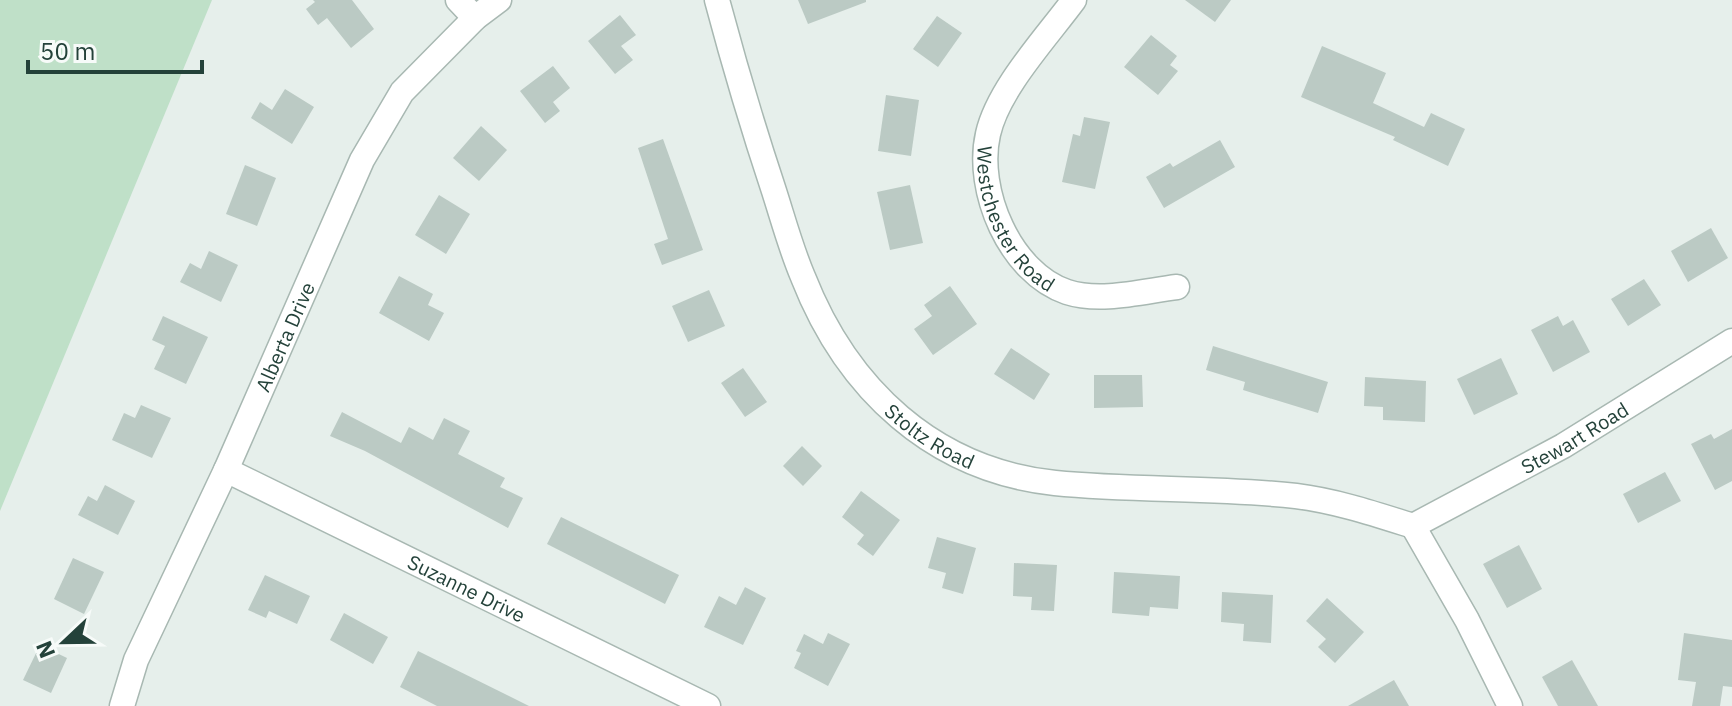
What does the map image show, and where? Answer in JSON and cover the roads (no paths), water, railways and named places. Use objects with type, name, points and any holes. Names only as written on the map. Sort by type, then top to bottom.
[{"type":"street","name":"Alberta Drive","points":[[122,706],[136,660],[226,470],[362,160],[402,92],[467,9],[499,0]]},
{"type":"street","name":"Stoltz Road","points":[[717,0],[745,107],[803,279],[834,336],[868,387],[910,429],[967,463],[1010,477],[1056,483],[1299,497],[1413,526]]},
{"type":"street","name":"Westchester Road","points":[[1074,0],[999,103],[987,135],[985,181],[1001,227],[1033,272],[1068,292],[1110,295],[1177,287]]},
{"type":"street","name":"Stewart Road","points":[[1413,526],[1563,446],[1732,341]]},
{"type":"street","name":"Suzanne Drive","points":[[226,470],[708,706]]},
{"type":"street","points":[[1413,526],[1467,620],[1510,706]]}]
